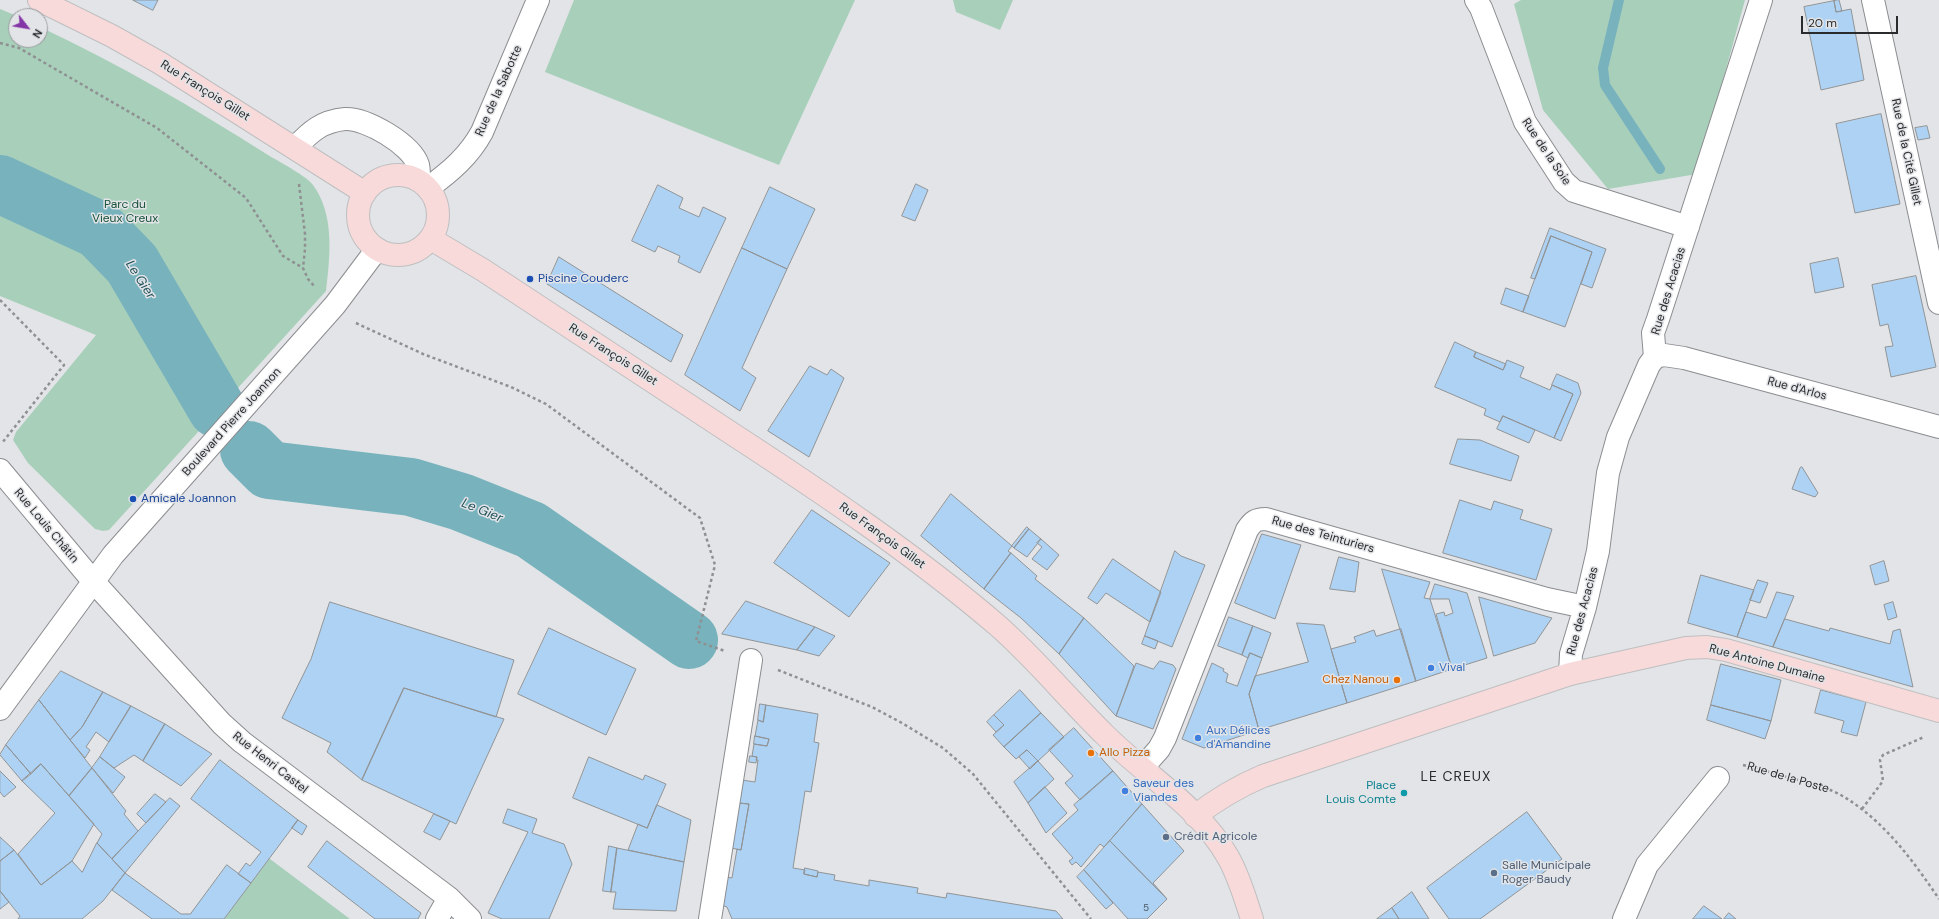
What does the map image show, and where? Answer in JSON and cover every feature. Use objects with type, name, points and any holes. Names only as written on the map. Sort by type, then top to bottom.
[{"type":"main road","name":"Rue François Gillet","points":[[39,0],[112,36],[160,63],[296,147],[364,193]]},
{"type":"main road","points":[[395,175],[408,176],[424,184],[435,200],[438,213],[437,226],[431,239],[417,250],[400,256],[388,254],[377,249],[367,241],[360,230],[358,217],[359,205],[364,193],[373,184],[383,177],[395,175]]},
{"type":"main road","name":"Rue François Gillet","points":[[431,239],[483,270],[804,481],[911,555],[998,626],[1048,674],[1104,734],[1143,767],[1195,816],[1216,839],[1228,858],[1238,879],[1252,919]]},
{"type":"main road","name":"Rue Antoine Dumaine","points":[[1570,674],[1686,648],[1707,647],[1726,650],[1939,711]]},
{"type":"main road","points":[[1195,816],[1216,800],[1238,787],[1263,776],[1570,674]]},
{"type":"street","name":"Rue de la Sabotte","points":[[424,184],[450,172],[474,146],[482,132],[538,0]]},
{"type":"street","name":"Rue de la Soie","points":[[1476,0],[1481,8],[1525,122],[1564,182],[1574,192],[1688,227]]},
{"type":"street","name":"Rue des Acacias","points":[[1570,674],[1571,654],[1585,607],[1598,551],[1608,473],[1618,437],[1649,365],[1655,357],[1654,333],[1761,0]]},
{"type":"street","name":"Rue de la Cité Gillet","points":[[1873,0],[1939,303]]},
{"type":"street","points":[[296,147],[312,130],[330,122],[346,119],[371,125],[390,135],[409,152],[418,165],[424,184]]},
{"type":"street","name":"Boulevard Pierre Joannon","points":[[0,709],[93,581],[116,552],[331,310],[377,249]]},
{"type":"street","name":"Rue d'Arlos","points":[[1655,357],[1664,355],[1684,358],[1939,427]]},
{"type":"street","name":"Rue Louis Châtin","points":[[0,470],[93,581]]},
{"type":"street","name":"Rue des Teinturiers","points":[[1143,767],[1159,749],[1165,738],[1247,530],[1252,522],[1258,519],[1266,519],[1547,599],[1585,607]]},
{"type":"street","name":"Rue Henri Castel","points":[[93,581],[222,724],[242,742],[449,898],[470,919]]},
{"type":"street","points":[[710,919],[751,660]]},
{"type":"street","points":[[1624,919],[1647,865],[1718,778]]},
{"type":"street","points":[[437,919],[449,898]]},
{"type":"path","points":[[0,43],[19,48],[157,128],[246,198],[283,256],[303,268]]},
{"type":"path","points":[[300,178],[298,183],[305,249],[303,268],[308,279],[317,289]]},
{"type":"path","points":[[0,300],[64,365],[0,444]]},
{"type":"path","points":[[353,320],[358,324],[423,354],[511,387],[546,404],[700,518],[715,565],[696,642],[751,660],[872,707],[943,748],[973,774],[1091,919]]},
{"type":"path","points":[[1862,809],[1883,781],[1880,760],[1883,755],[1927,736]]},
{"type":"path","name":"Rue de la Poste","points":[[1718,778],[1729,767],[1742,764],[1816,785],[1838,793],[1862,809],[1886,830],[1905,851],[1939,899]]},
{"type":"green space","points":[[574,0],[855,0],[779,165],[545,72]]},
{"type":"green space","points":[[953,0],[1013,0],[1000,30],[956,12]]},
{"type":"green space","points":[[1521,0],[1745,0],[1697,174],[1608,189],[1543,110],[1514,4]]},
{"type":"green space","name":"Parc du Vieux Creux","points":[[0,9],[8,12],[8,48],[48,48],[48,31],[99,56],[212,120],[299,174],[313,185],[325,209],[329,236],[329,264],[326,291],[109,530],[103,531],[95,529],[28,463],[13,440],[16,432],[96,335],[0,296]]},
{"type":"green space","points":[[270,859],[350,919],[224,919]]},
{"type":"building","points":[[133,0],[158,0],[153,10]]},
{"type":"building","points":[[1839,0],[1842,11],[1836,12],[1834,1]]},
{"type":"building","points":[[1834,1],[1836,12],[1851,9],[1864,80],[1821,90],[1804,7]]},
{"type":"building","points":[[1881,114],[1900,204],[1855,213],[1836,124]]},
{"type":"building","points":[[1927,126],[1930,138],[1918,140],[1915,128]]},
{"type":"building","points":[[916,184],[928,190],[915,221],[902,216]]},
{"type":"building","points":[[658,185],[683,198],[679,208],[699,217],[703,207],[726,218],[700,273],[678,262],[680,256],[658,246],[655,252],[632,241]]},
{"type":"building","points":[[770,187],[815,209],[787,269],[742,248]]},
{"type":"building","points":[[1550,228],[1606,249],[1592,288],[1581,284],[1592,252],[1551,236],[1535,279],[1531,278]]},
{"type":"building","points":[[1551,236],[1592,252],[1565,327],[1523,312]]},
{"type":"building","points":[[742,248],[787,269],[742,368],[756,378],[740,411],[685,375]]},
{"type":"building","points":[[559,257],[683,335],[671,362],[547,284]]},
{"type":"building","points":[[1838,258],[1844,287],[1815,293],[1810,264]]},
{"type":"building","points":[[1916,276],[1936,367],[1891,377],[1885,347],[1893,346],[1888,324],[1880,326],[1872,285]]},
{"type":"building","points":[[1506,288],[1529,296],[1523,312],[1501,304]]},
{"type":"building","points":[[1455,342],[1476,352],[1474,357],[1503,370],[1507,360],[1524,367],[1520,377],[1550,390],[1552,385],[1573,394],[1554,438],[1503,416],[1500,422],[1484,415],[1486,409],[1435,387]]},
{"type":"building","points":[[1476,352],[1506,364],[1503,370],[1474,357]]},
{"type":"building","points":[[810,366],[827,375],[831,369],[844,378],[809,457],[768,431]]},
{"type":"building","points":[[1557,374],[1578,383],[1581,393],[1561,441],[1554,438],[1573,394],[1552,385]]},
{"type":"building","points":[[1503,416],[1535,430],[1529,443],[1497,429]]},
{"type":"building","points":[[1458,439],[1480,440],[1519,456],[1511,481],[1450,464]]},
{"type":"building","points":[[1802,467],[1818,493],[1815,497],[1792,489],[1800,468]]},
{"type":"building","points":[[951,494],[1012,546],[1008,551],[1011,553],[984,589],[921,536]]},
{"type":"building","points":[[1460,500],[1491,510],[1494,501],[1523,510],[1520,519],[1552,529],[1536,580],[1443,553]]},
{"type":"building","points":[[812,510],[890,563],[849,617],[774,563]]},
{"type":"building","points":[[1027,527],[1029,529],[1014,548],[1012,546]]},
{"type":"building","points":[[1029,529],[1041,539],[1027,557],[1014,548]]},
{"type":"building","points":[[1262,534],[1301,545],[1275,619],[1235,603]]},
{"type":"building","points":[[1041,539],[1059,555],[1047,570],[1032,559],[1042,547],[1037,543]]},
{"type":"building","points":[[1175,551],[1181,556],[1205,565],[1172,647],[1145,636]]},
{"type":"building","points":[[1011,553],[1037,576],[1035,579],[1084,618],[1059,654],[1021,618],[984,589]]},
{"type":"building","points":[[1339,557],[1359,562],[1355,592],[1330,589]]},
{"type":"building","points":[[1113,559],[1161,592],[1150,622],[1106,593],[1097,604],[1088,598]]},
{"type":"building","points":[[1884,561],[1889,581],[1875,585],[1870,566]]},
{"type":"building","points":[[1382,569],[1430,582],[1424,598],[1430,599],[1452,669],[1416,681]]},
{"type":"building","points":[[1701,575],[1754,590],[1737,637],[1688,623]]},
{"type":"building","points":[[1758,580],[1768,583],[1760,603],[1750,600]]},
{"type":"building","points":[[1435,584],[1467,593],[1487,658],[1452,669],[1436,614],[1444,612],[1445,616],[1453,613],[1449,599],[1430,599]]},
{"type":"building","points":[[1777,592],[1794,596],[1773,647],[1737,637],[1746,612],[1766,618]]},
{"type":"building","points":[[1479,597],[1552,618],[1535,643],[1494,656]]},
{"type":"building","points":[[746,601],[815,627],[797,650],[722,634]]},
{"type":"building","points":[[330,602],[514,660],[496,717],[404,688],[362,780],[327,752],[331,743],[282,718],[311,659]]},
{"type":"building","points":[[1893,602],[1897,617],[1888,620],[1884,605]]},
{"type":"building","points":[[1229,617],[1253,626],[1242,655],[1218,646]]},
{"type":"building","points":[[1084,618],[1134,666],[1116,716],[1059,654]]},
{"type":"building","points":[[1785,619],[1829,631],[1830,628],[1890,644],[1893,631],[1900,629],[1913,687],[1773,647]]},
{"type":"building","points":[[1297,623],[1324,625],[1347,703],[1259,730],[1249,694],[1255,676],[1308,662]]},
{"type":"building","points":[[1253,626],[1271,633],[1262,658],[1250,653],[1248,658],[1242,655]]},
{"type":"building","points":[[815,627],[835,636],[819,656],[797,650]]},
{"type":"building","points":[[549,628],[636,669],[606,735],[518,694]]},
{"type":"building","points":[[1401,629],[1416,681],[1347,703],[1331,649],[1356,642],[1354,637],[1374,630],[1376,636]]},
{"type":"building","points":[[1145,636],[1158,641],[1155,649],[1142,644]]},
{"type":"building","points":[[1250,653],[1262,658],[1249,694],[1259,730],[1204,748],[1182,739],[1212,663],[1224,669],[1223,671],[1228,674],[1226,682],[1237,686]]},
{"type":"building","points":[[1160,661],[1173,665],[1176,669],[1153,729],[1116,716],[1136,663],[1153,669]]},
{"type":"building","points":[[1721,664],[1781,680],[1771,721],[1711,705]]},
{"type":"building","points":[[61,671],[103,692],[82,727],[70,740],[39,700]]},
{"type":"building","points":[[404,688],[504,719],[456,824],[362,780]]},
{"type":"building","points":[[1020,690],[1041,713],[1004,747],[993,735],[1004,725],[994,715]]},
{"type":"building","points":[[1821,690],[1866,702],[1857,736],[1841,732],[1844,721],[1815,713]]},
{"type":"building","points":[[103,692],[131,706],[109,742],[96,732],[86,747],[90,750],[85,758],[70,740],[82,727]]},
{"type":"building","points":[[39,700],[92,768],[69,796],[41,764],[31,774],[6,745]]},
{"type":"building","points":[[760,704],[766,705],[763,722],[758,720]]},
{"type":"building","points":[[766,705],[818,714],[814,742],[819,743],[811,792],[805,791],[793,868],[805,870],[804,874],[817,877],[818,872],[835,875],[834,880],[869,886],[869,880],[918,888],[917,893],[946,898],[947,893],[1056,911],[1063,919],[732,919],[727,907],[721,905],[726,877],[732,878],[737,849],[741,850],[749,804],[738,803],[742,780],[755,782],[758,760],[756,760],[757,757],[752,756],[754,744],[767,746],[769,739],[755,736],[758,720],[763,722]]},
{"type":"building","points":[[1711,705],[1771,721],[1765,739],[1707,720]]},
{"type":"building","points":[[131,706],[165,724],[143,761],[134,755],[114,768],[100,757]]},
{"type":"building","points":[[1041,713],[1064,737],[1038,761],[1027,750],[1016,759],[1004,747]]},
{"type":"building","points":[[994,715],[1004,725],[996,732],[987,722]]},
{"type":"building","points":[[165,724],[212,754],[181,786],[143,761]]},
{"type":"building","points":[[1074,728],[1113,771],[1080,800],[1065,783],[1073,776],[1049,750]]},
{"type":"building","points":[[755,736],[769,739],[767,746],[754,744]]},
{"type":"building","points":[[6,745],[31,774],[22,781],[0,755]]},
{"type":"building","points":[[1027,750],[1038,761],[1030,769],[1019,757]]},
{"type":"building","points":[[750,756],[757,757],[756,763],[749,762]]},
{"type":"building","points":[[100,757],[125,777],[113,793],[92,768]]},
{"type":"building","points":[[589,757],[643,780],[645,775],[666,784],[647,828],[573,798]]},
{"type":"building","points":[[220,760],[298,820],[251,883],[238,874],[246,863],[250,866],[261,852],[191,799]]},
{"type":"building","points":[[1038,761],[1054,779],[1028,803],[1014,782]]},
{"type":"building","points":[[41,764],[94,824],[72,861],[41,885],[18,854],[55,813],[22,781]]},
{"type":"building","points":[[92,768],[126,811],[124,814],[138,831],[112,859],[97,843],[102,834],[69,796]]},
{"type":"building","points":[[0,771],[16,787],[4,797],[0,792]]},
{"type":"building","points":[[1113,771],[1142,804],[1104,847],[1100,844],[1081,867],[1076,862],[1072,865],[1069,861],[1073,858],[1052,834],[1078,810],[1074,805]]},
{"type":"building","points":[[1045,787],[1067,813],[1046,833],[1028,803]]},
{"type":"building","points":[[155,794],[166,802],[146,823],[137,814]]},
{"type":"building","points":[[170,798],[180,806],[125,873],[112,859]]},
{"type":"building","points":[[738,803],[749,804],[741,850],[731,848]]},
{"type":"building","points":[[1142,804],[1184,851],[1153,883],[1167,899],[1110,841]]},
{"type":"building","points":[[657,805],[691,820],[684,862],[628,850],[638,824],[647,828]]},
{"type":"building","points":[[508,809],[537,819],[532,833],[564,844],[572,864],[549,919],[502,919],[488,913],[528,832],[503,823]]},
{"type":"building","name":"Salle Municipale Roger Baudy","points":[[1527,812],[1562,859],[1480,919],[1449,919],[1427,888]]},
{"type":"building","points":[[434,814],[450,821],[440,840],[424,832]]},
{"type":"building","points":[[298,820],[307,826],[302,835],[292,828]]},
{"type":"building","points":[[0,837],[14,850],[0,861]]},
{"type":"building","points":[[327,841],[421,913],[418,919],[375,919],[308,867]]},
{"type":"building","points":[[1110,841],[1167,899],[1147,919],[1128,919],[1084,870]]},
{"type":"building","points":[[97,843],[125,873],[103,901],[82,919],[18,919],[20,916],[0,891],[0,861],[14,850],[41,885],[72,861],[82,872]]},
{"type":"building","points":[[609,846],[617,848],[611,892],[603,891]]},
{"type":"building","points":[[617,848],[684,862],[676,911],[613,909],[616,892],[611,892]]},
{"type":"building","points":[[227,865],[251,883],[224,919],[152,919],[112,890],[125,873],[181,914],[190,914]]},
{"type":"building","points":[[805,868],[818,871],[817,877],[804,874]]},
{"type":"building","points":[[1084,870],[1113,903],[1106,909],[1077,877]]},
{"type":"building","points":[[0,891],[9,902],[0,909]]},
{"type":"building","points":[[1412,892],[1429,919],[1399,919],[1392,908]]},
{"type":"building","points":[[1704,906],[1722,919],[1693,919]]},
{"type":"building","points":[[1392,908],[1399,919],[1377,919]]},
{"type":"building","points":[[1729,913],[1736,919],[1724,919]]},
{"type":"waterway","points":[[1619,0],[1603,68],[1605,85],[1660,169]]},
{"type":"waterway","name":"Le Gier","points":[[0,184],[99,230],[132,264],[217,409]]},
{"type":"waterway","name":"Le Gier","points":[[249,450],[269,470],[411,487],[461,502],[531,530],[689,640]]},
{"type":"place","name":"Piscine Couderc","points":[[530,279]]},
{"type":"place","name":"Amicale Joannon","points":[[133,499]]},
{"type":"place","name":"Vival","points":[[1431,668]]},
{"type":"place","name":"Chez Nanou","points":[[1397,680]]},
{"type":"place","name":"Aux Délices d'Amandine","points":[[1198,738]]},
{"type":"place","name":"Allo Pizza","points":[[1091,753]]},
{"type":"place","name":"Saveur des Viandes","points":[[1125,791]]},
{"type":"place","name":"Place Louis Comte","points":[[1404,793]]},
{"type":"place","name":"Crédit Agricole","points":[[1166,837]]},
{"type":"place","name":"Salle Municipale Roger Baudy","points":[[1494,873]]},
{"type":"district","name":"LE CREUX","points":[[1456,777]]}]
